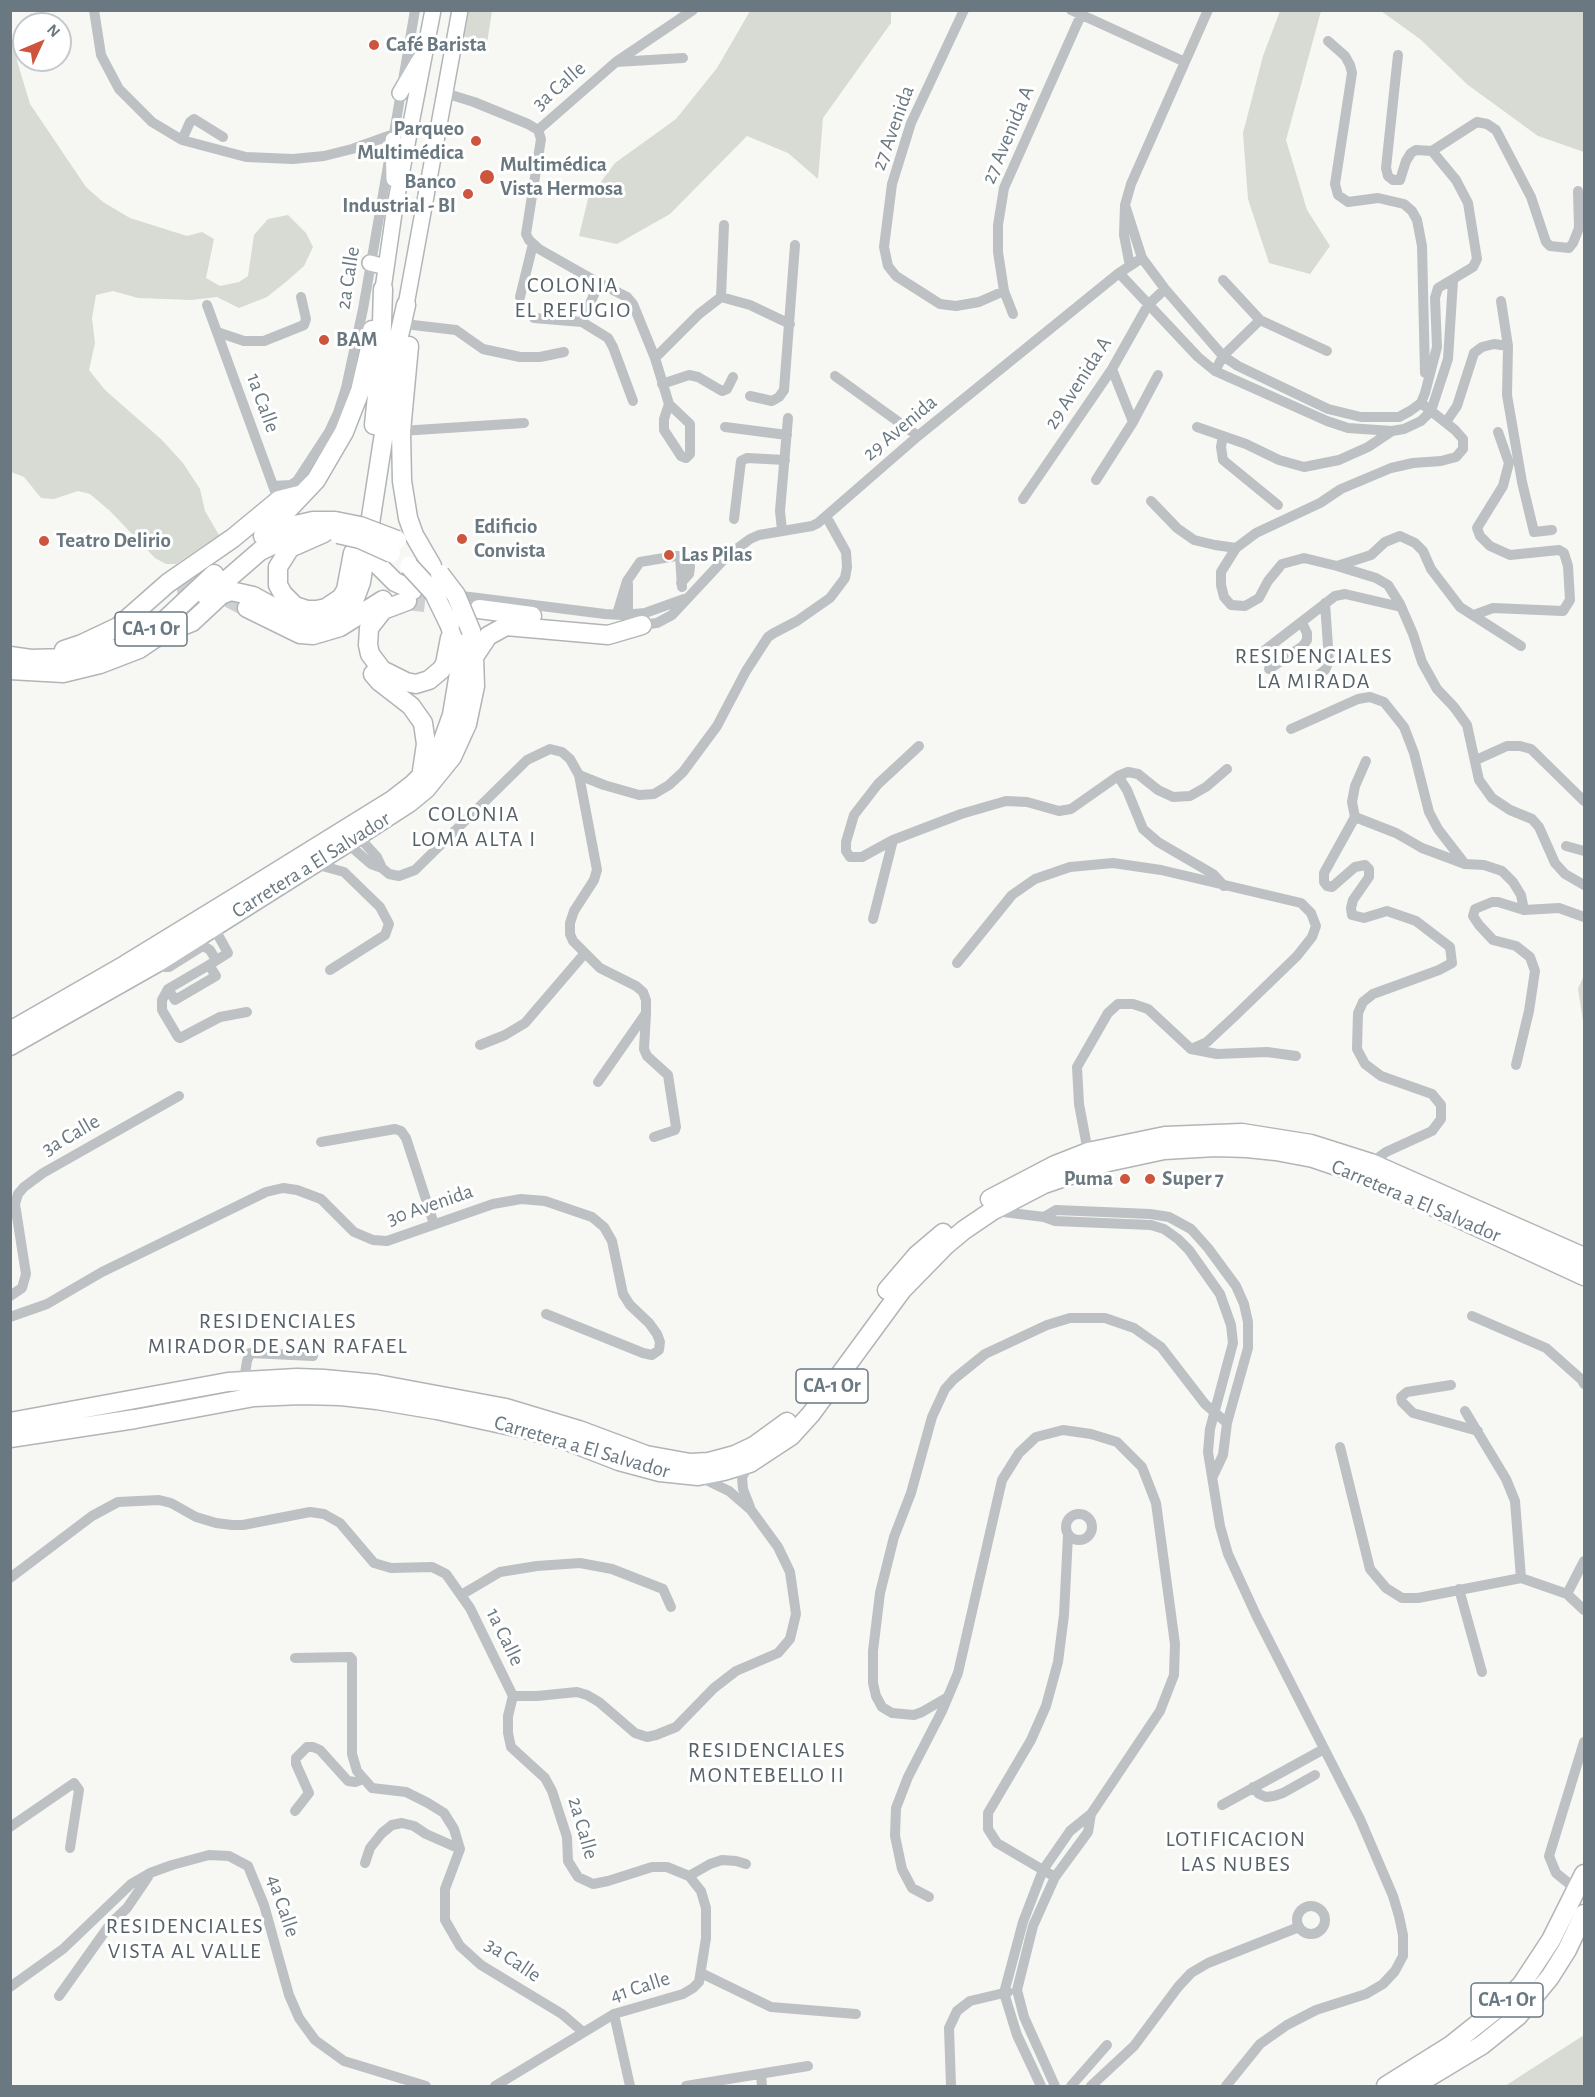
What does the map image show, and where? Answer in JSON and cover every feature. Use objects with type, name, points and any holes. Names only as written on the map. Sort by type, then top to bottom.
[{"type":"highway","points":[[31,659],[82,644],[118,627],[159,590],[233,538],[278,500],[303,494],[320,475],[348,422],[360,391],[369,352],[374,310],[383,287]]},
{"type":"highway","points":[[332,530],[290,548],[278,567],[278,585],[289,601],[301,609],[317,610],[334,604],[341,598],[349,579],[372,438],[381,357],[383,287]]},
{"type":"highway","points":[[406,305],[412,325],[401,430],[402,481],[408,518],[414,535],[434,567]]},
{"type":"highway","points":[[165,633],[192,622],[221,595],[231,591],[253,596],[291,617],[310,622],[332,619],[344,612],[355,598],[361,582],[399,336],[406,305]]},
{"type":"highway","points":[[379,467],[382,507],[374,551],[376,560],[388,576],[410,596]]},
{"type":"highway","points":[[263,536],[278,500]]},
{"type":"highway","name":"CA-1 Or","points":[[10,657],[64,658],[102,651],[138,636],[164,621],[241,550],[263,536],[300,523],[332,530]]},
{"type":"highway","name":"Carretera a El Salvador","points":[[10,1046],[160,961],[201,942],[216,925],[409,803],[426,789],[452,757],[467,724],[475,687],[471,632],[456,595],[423,557],[394,546],[360,526],[332,530]]},
{"type":"highway","name":"CA-1 Or","points":[[10,670],[39,673],[72,672],[126,655],[165,633],[260,551],[299,535],[332,530]]},
{"type":"highway","name":"Carretera a El Salvador","points":[[10,1030],[124,965],[391,801],[421,776],[441,746],[449,727],[455,702],[459,657],[450,627],[434,594],[394,546]]},
{"type":"highway","points":[[102,651],[177,590]]},
{"type":"highway","points":[[247,608],[300,634],[313,634],[340,627],[396,593],[410,596]]},
{"type":"highway","points":[[410,596],[383,610],[373,621],[368,635],[370,654],[375,663],[390,676],[416,684],[435,675],[441,670],[447,657],[450,627]]},
{"type":"highway","points":[[376,606],[362,624],[359,645],[365,664],[371,672],[411,706],[423,723],[426,744],[421,776]]},
{"type":"highway","points":[[480,609],[602,625],[635,620]]},
{"type":"highway","points":[[474,657],[488,636],[506,626],[608,635],[635,620]]},
{"type":"highway","name":"Carretera a El Salvador","points":[[10,1422],[217,1383],[244,1380],[324,1379],[406,1389],[526,1413],[646,1455],[690,1463],[709,1462],[735,1455],[754,1446],[799,1412],[894,1281],[917,1255],[959,1220],[1019,1182],[1055,1165],[1088,1152],[1166,1136],[1234,1133],[1311,1144],[1371,1163],[1584,1257]]},
{"type":"highway","name":"Carretera a El Salvador","points":[[10,1438],[158,1415],[254,1397],[301,1395],[377,1400],[525,1429],[570,1442],[619,1461],[660,1472],[698,1476],[724,1472],[750,1463],[791,1436],[811,1414],[902,1290],[946,1245],[992,1211],[1044,1184],[1108,1162],[1164,1150],[1215,1147],[1276,1151],[1313,1158],[1369,1177],[1584,1276]]},
{"type":"highway","points":[[1044,1184],[1059,1175],[1085,1165],[1088,1152]]},
{"type":"highway","points":[[158,1415],[153,1408],[158,1401],[201,1391],[217,1383]]},
{"type":"highway","points":[[80,1428],[90,1420],[129,1413],[132,1405],[126,1400]]},
{"type":"highway","name":"CA-1 Or","points":[[1386,2086],[1450,2046],[1504,2003],[1522,1984],[1540,1957],[1581,1882]]},
{"type":"highway","name":"CA-1 Or","points":[[1414,2086],[1482,2045],[1518,2016],[1550,1977],[1567,1950],[1584,1914]]},
{"type":"main road","points":[[383,287],[395,206],[433,10]]},
{"type":"main road","points":[[406,305],[412,262],[460,10]]},
{"type":"main road","points":[[400,93],[426,49]]},
{"type":"main road","points":[[393,137],[395,206]]},
{"type":"main road","points":[[370,263],[386,264],[401,272],[408,269],[412,262]]},
{"type":"main road","points":[[383,287],[397,281],[408,285]]},
{"type":"street","points":[[94,10],[101,55],[119,89],[153,122],[182,140],[246,157],[293,159],[324,156],[393,137]]},
{"type":"street","name":"2a Calle","points":[[278,500],[297,481],[329,432],[338,413],[354,355],[415,10]]},
{"type":"street","name":"3a Calle","points":[[520,297],[541,140],[538,130],[616,62],[693,10]]},
{"type":"street","name":"27 Avenida","points":[[964,10],[911,123],[892,184],[884,247],[888,266],[896,276],[940,304],[956,306],[979,302],[1004,291]]},
{"type":"street","points":[[1130,266],[1124,235],[1125,205],[1131,184],[1208,10]]},
{"type":"street","points":[[1077,12],[1185,62]]},
{"type":"street","name":"27 Avenida A","points":[[1013,314],[1004,291],[999,252],[998,225],[1004,188],[1077,12]]},
{"type":"street","points":[[1328,41],[1345,56],[1352,73],[1335,184],[1338,195],[1348,202],[1378,198],[1404,204],[1417,220],[1422,246],[1425,311],[1426,353],[1423,398],[1431,411],[1446,422],[1463,440],[1463,449],[1456,457],[1441,461],[1413,463],[1391,468],[1341,489],[1320,503],[1263,530],[1236,548],[1221,572],[1224,597],[1231,605],[1245,606],[1259,598],[1268,581],[1282,564],[1304,558],[1376,578],[1388,585],[1401,607],[1422,662],[1437,689],[1467,725],[1479,780],[1492,798],[1510,810],[1532,819],[1539,827],[1555,864],[1584,885]]},
{"type":"street","points":[[1398,55],[1386,168],[1388,176],[1393,180],[1400,180],[1406,161],[1416,150],[1432,151],[1477,122],[1487,124],[1496,130],[1530,197],[1546,242],[1550,246],[1569,248],[1573,243],[1579,228],[1578,191]]},
{"type":"street","points":[[616,62],[683,58]]},
{"type":"street","points":[[445,93],[474,102],[538,130]]},
{"type":"street","points":[[182,140],[190,122],[195,119],[223,137]]},
{"type":"street","points":[[1125,205],[1142,258],[1165,289],[1223,356],[1238,366],[1328,409],[1361,417],[1399,417],[1410,411],[1423,398],[1437,347],[1435,298],[1438,288],[1473,267],[1477,259],[1468,203],[1456,180],[1432,151]]},
{"type":"street","points":[[655,358],[699,314],[721,297],[724,225]]},
{"type":"street","points":[[529,239],[599,283],[627,297],[633,303],[655,358],[669,404]]},
{"type":"street","points":[[750,396],[772,401],[782,394],[790,324],[795,245]]},
{"type":"street","name":"29 Avenida","points":[[410,596],[616,614],[657,623],[665,620],[740,546],[759,535],[812,526],[826,516],[918,436],[1119,273],[1142,258]]},
{"type":"street","points":[[1119,273],[1198,357],[1215,370],[1348,428],[1392,431],[1404,429],[1421,421],[1431,411],[1448,359],[1453,281]]},
{"type":"street","points":[[1223,280],[1260,320],[1326,351]]},
{"type":"street","points":[[582,322],[599,283]]},
{"type":"street","name":"29 Avenida A","points":[[1023,499],[1112,369],[1148,305],[1165,289]]},
{"type":"street","points":[[217,332],[244,341],[264,341],[303,325],[306,319],[301,297]]},
{"type":"street","points":[[721,297],[750,305],[790,324]]},
{"type":"street","points":[[1501,300],[1508,346],[1507,395],[1522,482],[1534,532],[1552,530]]},
{"type":"street","name":"1a Calle","points":[[207,305],[278,500]]},
{"type":"street","points":[[534,318],[582,322],[608,338],[633,401]]},
{"type":"street","points":[[1215,370],[1223,356],[1260,320]]},
{"type":"street","points":[[412,325],[456,330],[483,349],[520,357],[540,357],[564,352]]},
{"type":"street","points":[[1446,422],[1457,406],[1474,353],[1482,347],[1494,344],[1508,346]]},
{"type":"street","points":[[1112,369],[1133,422]]},
{"type":"street","points":[[662,384],[689,375],[698,377],[722,391],[727,389],[733,377]]},
{"type":"street","points":[[1096,480],[1133,422],[1158,375]]},
{"type":"street","points":[[835,376],[918,436]]},
{"type":"street","points":[[782,530],[780,511],[788,418]]},
{"type":"street","points":[[401,430],[524,423]]},
{"type":"street","points":[[1197,427],[1279,460],[1304,467],[1339,460],[1368,447],[1392,431]]},
{"type":"street","points":[[725,428],[787,435]]},
{"type":"street","points":[[1474,615],[1493,608],[1563,610],[1570,600],[1568,566],[1564,553],[1559,550],[1510,555],[1490,546],[1480,536],[1477,528],[1503,486],[1509,463],[1498,432]]},
{"type":"street","points":[[1223,436],[1222,460],[1278,505]]},
{"type":"street","points":[[735,519],[741,461],[747,458],[785,460]]},
{"type":"street","points":[[1151,501],[1177,528],[1194,540],[1215,546],[1236,548]]},
{"type":"street","points":[[579,775],[639,795],[654,794],[669,785],[683,772],[717,726],[746,670],[768,637],[797,621],[830,598],[845,578],[846,552],[826,516]]},
{"type":"street","points":[[1337,566],[1371,555],[1385,542],[1400,536],[1415,543],[1423,550],[1431,569],[1460,607],[1521,646]]},
{"type":"street","points":[[616,614],[627,581],[640,562],[685,556],[689,560],[689,574],[681,583],[687,598]]},
{"type":"street","points":[[627,581],[635,620]]},
{"type":"street","points":[[1266,650],[1335,596],[1345,594],[1401,607]]},
{"type":"street","name":"29 Avenida","points":[[635,620],[651,611],[687,598]]},
{"type":"street","points":[[1317,676],[1325,670],[1329,661],[1325,603]]},
{"type":"street","points":[[1269,669],[1303,646],[1307,640],[1307,633],[1302,623]]},
{"type":"street","points":[[1291,729],[1358,699],[1370,697],[1384,702],[1404,727],[1414,753],[1428,812],[1465,864]]},
{"type":"street","points":[[919,746],[878,784],[854,815],[846,842],[846,851],[850,857],[862,857],[893,840],[961,814],[1006,801],[1028,802],[1059,811],[1071,809],[1118,776],[1128,772],[1138,774],[1158,790],[1173,797],[1190,796],[1206,787],[1227,769]]},
{"type":"street","points":[[1476,760],[1508,746],[1531,749],[1584,801]]},
{"type":"street","points":[[353,839],[370,864],[382,868],[389,874],[399,876],[415,870],[527,760],[550,749],[561,752],[570,759],[579,775],[597,870],[594,880],[574,911],[570,923],[570,934],[600,968],[636,986],[643,992],[646,1000],[644,1049],[647,1056],[668,1075],[676,1127],[675,1130],[654,1137]]},
{"type":"street","points":[[1366,761],[1355,786],[1352,802],[1355,817],[1324,873],[1324,882],[1327,886],[1332,887],[1355,867],[1365,865],[1369,869],[1369,876],[1353,900],[1352,915],[1364,918],[1388,911],[1416,921],[1450,947],[1452,963],[1373,994],[1363,1002],[1358,1013],[1357,1049],[1365,1065],[1381,1076],[1432,1094],[1441,1106],[1441,1119],[1432,1131],[1386,1152],[1371,1163]]},
{"type":"street","points":[[1118,776],[1127,790],[1143,829],[1158,842],[1213,874],[1224,886]]},
{"type":"street","points":[[1355,817],[1465,864],[1484,865],[1502,871],[1521,895],[1524,910]]},
{"type":"street","points":[[873,920],[893,840]]},
{"type":"street","points":[[1566,846],[1584,851]]},
{"type":"street","points":[[313,864],[344,872],[380,907],[389,924],[385,935],[330,970]]},
{"type":"street","points":[[957,963],[1012,895],[1035,879],[1070,867],[1113,864],[1161,870],[1301,903],[1311,913],[1316,926],[1304,946],[1279,974],[1207,1042],[1191,1048]]},
{"type":"street","points":[[1516,1065],[1529,1011],[1535,971],[1530,957],[1516,946],[1493,940],[1473,916],[1475,909],[1492,902],[1524,910],[1559,908],[1584,917]]},
{"type":"street","points":[[216,925],[218,935],[228,953],[168,989],[162,1000],[162,1010],[180,1038],[220,1017],[247,1012]]},
{"type":"street","points":[[201,942],[210,950],[212,962]]},
{"type":"street","points":[[480,1044],[506,1035],[525,1023],[585,953]]},
{"type":"street","points":[[1088,1152],[1078,1104],[1077,1067],[1108,1013],[1118,1004],[1125,1003],[1148,1009],[1191,1048],[1217,1054],[1267,1052],[1296,1056]]},
{"type":"street","points":[[598,1083],[646,1013]]},
{"type":"street","name":"3a Calle","points":[[10,1296],[22,1288],[26,1274],[15,1204],[18,1194],[34,1178],[179,1095]]},
{"type":"street","points":[[321,1142],[395,1129],[401,1131],[406,1138],[434,1224]]},
{"type":"street","name":"30 Avenida","points":[[10,1317],[47,1304],[102,1272],[266,1192],[283,1188],[297,1190],[321,1199],[354,1232],[373,1240],[387,1241],[493,1204],[521,1199],[544,1201],[592,1217],[604,1227],[612,1240],[623,1294],[657,1334],[660,1342],[659,1350],[652,1355],[643,1353],[546,1314]]},
{"type":"street","points":[[992,1211],[1044,1217],[1055,1221],[1135,1219],[1150,1214],[1169,1217],[1191,1229],[1208,1248],[1236,1286],[1244,1304],[1248,1322],[1248,1348],[1227,1423],[1223,1455],[1214,1476]]},
{"type":"street","points":[[1164,1229],[1169,1217]]},
{"type":"street","points":[[1135,1219],[1164,1229],[1178,1239],[1196,1259],[1221,1294],[1231,1324],[1233,1342],[1210,1429],[1208,1452],[1214,1476],[1220,1526],[1228,1554],[1257,1617],[1360,1819],[1393,1896],[1403,1935],[1402,1956],[1395,1971],[1383,1984],[1366,1994],[1316,2010],[1300,2018],[1260,2044],[1226,2086]]},
{"type":"street","points":[[1196,1259],[1208,1248]]},
{"type":"street","points":[[1472,1316],[1546,1348],[1584,1384]]},
{"type":"street","points":[[948,1696],[922,1713],[914,1715],[892,1713],[882,1707],[873,1683],[873,1651],[880,1593],[894,1537],[911,1493],[932,1417],[942,1395],[954,1378],[985,1354],[1047,1324],[1070,1318],[1105,1318],[1134,1328],[1161,1347],[1205,1404],[1227,1423]]},
{"type":"street","points":[[244,1380],[246,1361],[250,1353],[313,1356]]},
{"type":"street","points":[[1228,1363],[1243,1367]]},
{"type":"street","points":[[1451,1385],[1407,1392],[1401,1397],[1402,1402],[1413,1413],[1478,1431]]},
{"type":"street","points":[[1465,1411],[1506,1479],[1515,1502],[1521,1578]]},
{"type":"street","points":[[929,1897],[915,1891],[908,1882],[898,1853],[894,1822],[901,1791],[958,1673],[1002,1480],[1019,1453],[1036,1437],[1063,1430],[1091,1434],[1116,1442],[1142,1467],[1156,1503],[1175,1644],[1174,1675],[1160,1711],[1091,1814],[1070,1832],[1044,1870],[1023,1922],[1004,1993],[1017,2035],[1041,2086]]},
{"type":"street","points":[[1340,1447],[1370,1569],[1386,1588],[1402,1598],[1418,1598],[1521,1578],[1568,1594],[1584,1610]]},
{"type":"street","points":[[750,1463],[742,1478],[743,1489],[751,1510]]},
{"type":"street","points":[[513,1696],[577,1692],[587,1695],[600,1702],[635,1733],[647,1737],[676,1727],[714,1688],[736,1671],[778,1653],[790,1640],[796,1614],[790,1572],[778,1547],[751,1510],[729,1491],[698,1476]]},
{"type":"street","name":"1a Calle","points":[[10,1578],[105,1508],[118,1502],[159,1500],[171,1503],[196,1517],[232,1525],[243,1525],[310,1512],[324,1514],[340,1523],[374,1563],[390,1568],[432,1567],[446,1574],[470,1608],[513,1696]]},
{"type":"street","points":[[1055,1877],[996,1843],[987,1829],[988,1812],[1031,1740],[1046,1706],[1058,1662],[1065,1615],[1068,1535]]},
{"type":"street","points":[[1568,1594],[1584,1561]]},
{"type":"street","points":[[461,1595],[500,1572],[537,1566],[580,1563],[612,1569],[663,1588],[672,1607]]},
{"type":"street","points":[[1459,1589],[1482,1672]]},
{"type":"street","points":[[295,1658],[350,1657],[352,1659],[352,1754],[357,1771],[372,1788],[406,1792],[444,1813],[454,1829],[460,1849]]},
{"type":"street","name":"2a Calle","points":[[513,1696],[508,1716],[508,1733],[512,1748],[545,1778],[552,1791],[567,1837],[568,1861],[578,1877],[593,1884],[652,1867],[667,1867],[688,1876]]},
{"type":"street","points":[[1581,1882],[1556,1873],[1550,1856],[1584,1743]]},
{"type":"street","points":[[295,1811],[309,1793],[296,1764],[296,1758],[306,1747],[320,1750],[348,1781],[355,1782],[363,1779]]},
{"type":"street","points":[[1221,1804],[1324,1749]]},
{"type":"street","points":[[1253,1787],[1259,1794],[1266,1797],[1274,1796],[1283,1794],[1315,1775]]},
{"type":"street","points":[[10,1827],[74,1783],[79,1790],[70,1848]]},
{"type":"street","points":[[1055,2086],[1024,2017],[1017,1990],[1033,1926],[1055,1877],[1088,1832],[1091,1814]]},
{"type":"street","points":[[365,1863],[370,1848],[382,1833],[402,1823],[414,1826],[460,1849]]},
{"type":"street","name":"3a Calle","points":[[460,1849],[445,1889],[445,1920],[460,1946],[481,1965],[562,2014],[583,2032]]},
{"type":"street","name":"4a Calle","points":[[10,1987],[63,1949],[131,1884],[150,1873],[172,1865],[209,1856],[229,1856],[248,1866],[264,1905],[289,1995],[298,2018],[315,2040],[344,2061],[426,2086]]},
{"type":"street","points":[[746,1864],[722,1860],[688,1876],[701,1891],[706,1908],[706,1938],[701,1973],[771,2007],[856,2014]]},
{"type":"street","points":[[59,1996],[111,1923],[127,1908],[150,1873]]},
{"type":"street","points":[[1091,2086],[1134,2046],[1191,1973],[1208,1963],[1299,1927]]},
{"type":"street","name":"41 Calle","points":[[583,2032],[614,2014],[683,1994],[699,1982],[701,1973]]},
{"type":"street","points":[[951,2086],[949,2028],[957,2011],[970,2001],[1017,1990]]},
{"type":"street","points":[[614,2014],[630,2086]]},
{"type":"street","points":[[495,2086],[583,2032]]},
{"type":"street","points":[[1071,2086],[1107,2045]]},
{"type":"street","points":[[686,2086],[808,2066]]},
{"type":"street","points":[[761,2074],[762,2086]]},
{"type":"shaded area","points":[[460,11],[492,11],[487,43],[456,34]]},
{"type":"shaded area","points":[[750,11],[891,11],[891,23],[823,118],[818,179],[788,153],[747,136],[670,214],[617,244],[579,236],[588,199],[615,163],[676,119],[717,68]]},
{"type":"shaded area","points":[[1280,11],[1321,11],[1286,140],[1307,210],[1330,246],[1310,274],[1269,263],[1248,199],[1243,133],[1263,56]]},
{"type":"shaded area","points":[[1381,11],[1584,11],[1584,152],[1538,136],[1468,85],[1420,39]]},
{"type":"shaded area","points":[[10,30],[12,72],[20,72],[30,104],[86,187],[103,202],[130,218],[187,236],[202,232],[214,239],[206,278],[220,286],[239,282],[248,276],[254,235],[268,219],[288,215],[306,233],[313,247],[304,266],[287,281],[267,297],[239,308],[217,297],[191,300],[138,298],[113,291],[96,295],[92,318],[95,343],[89,370],[105,390],[162,440],[183,463],[200,489],[205,511],[219,535],[176,564],[166,564],[155,558],[110,511],[90,494],[78,491],[54,499],[41,498],[24,477],[11,472]]},
{"type":"shaded area","points":[[1584,975],[1584,1027],[1578,989]]},
{"type":"shaded area","points":[[1584,2035],[1584,2086],[1505,2086]]},
{"type":"tunnel","points":[[177,590],[197,587],[228,598],[247,608]]},
{"type":"tunnel","points":[[407,601],[453,606]]},
{"type":"place","name":"Café Barista","points":[[374,45]]},
{"type":"place","name":"Parqueo Multimédica","points":[[476,141]]},
{"type":"place","name":"Multimédica Vista Hermosa","points":[[487,177]]},
{"type":"place","name":"Banco Industrial - BI","points":[[468,194]]},
{"type":"place","name":"BAM","points":[[324,340]]},
{"type":"place","name":"Edificio Convista","points":[[462,539]]},
{"type":"place","name":"Teatro Delirio","points":[[44,541]]},
{"type":"place","name":"Las Pilas","points":[[669,555]]},
{"type":"place","name":"Puma","points":[[1125,1179]]},
{"type":"place","name":"Super 7","points":[[1150,1179]]},
{"type":"district","name":"COLONIA EL REFUGIO","points":[[573,298]]},
{"type":"district","name":"RESIDENCIALES LA MIRADA","points":[[1314,668]]},
{"type":"district","name":"COLONIA LOMA ALTA I","points":[[474,826]]},
{"type":"district","name":"RESIDENCIALES MIRADOR DE SAN RAFAEL","points":[[278,1334]]},
{"type":"district","name":"RESIDENCIALES MONTEBELLO II","points":[[767,1763]]},
{"type":"district","name":"LOTIFICACION LAS NUBES","points":[[1236,1852]]},
{"type":"district","name":"RESIDENCIALES VISTA AL VALLE","points":[[185,1938]]}]
